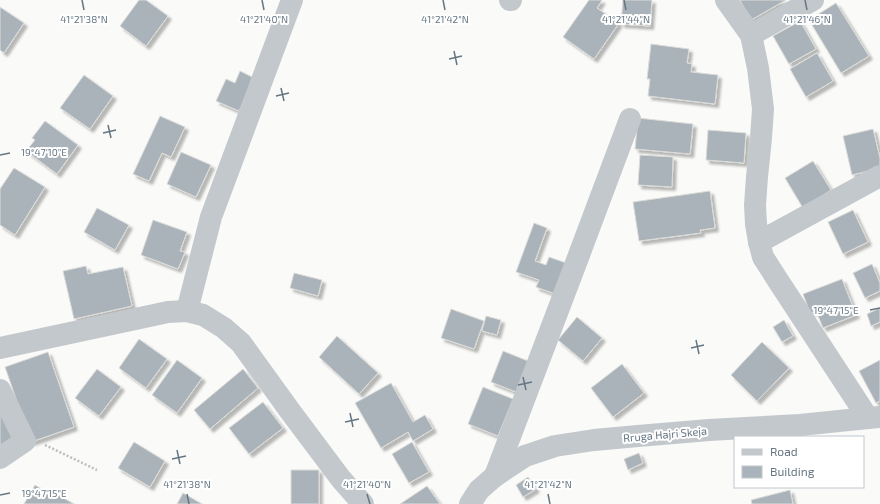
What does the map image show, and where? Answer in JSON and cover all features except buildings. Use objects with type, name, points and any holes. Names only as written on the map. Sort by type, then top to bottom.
[{"type":"street","points":[[187,311],[211,217],[292,0]]},
{"type":"street","points":[[726,0],[751,35],[758,68],[763,109],[755,206],[756,224],[763,257],[776,279],[874,418]]},
{"type":"street","points":[[751,35],[813,0]]},
{"type":"street","points":[[494,476],[630,118]]},
{"type":"street","points":[[759,242],[880,176]]},
{"type":"street","points":[[0,348],[168,312],[187,311],[203,315],[224,328],[240,343],[341,479],[363,504]]},
{"type":"street","points":[[0,390],[24,441],[0,458]]},
{"type":"street","name":"Rruga Hajri Skeja","points":[[470,504],[479,490],[494,476],[525,456],[555,446],[594,440],[874,418]]},
{"type":"path","points":[[24,441],[44,445],[97,470]]}]
